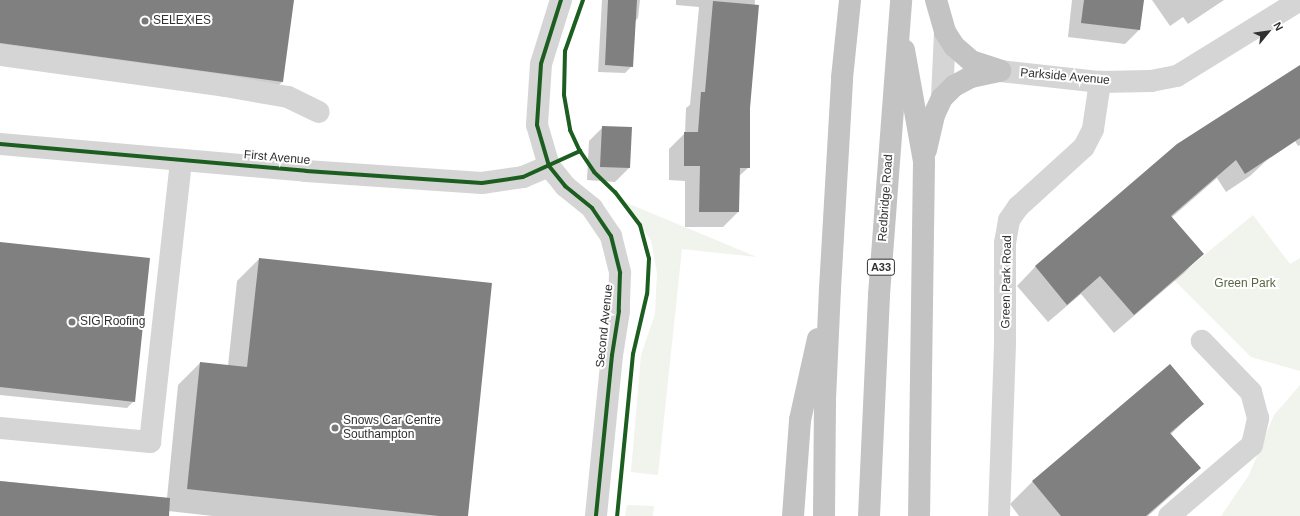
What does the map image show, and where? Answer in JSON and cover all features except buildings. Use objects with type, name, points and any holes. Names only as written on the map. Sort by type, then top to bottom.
[{"type":"highway","points":[[824,516],[825,399],[830,289],[842,78],[850,0]]},
{"type":"highway","points":[[936,0],[945,32],[954,46],[970,61],[1000,71]]},
{"type":"highway","name":"A33","points":[[900,9],[924,161],[919,516]]},
{"type":"highway","name":"Redbridge Road","points":[[869,516],[879,295],[900,9]]},
{"type":"highway","points":[[924,161],[934,115],[942,98],[954,86],[971,78],[986,72],[1000,71]]},
{"type":"highway","points":[[793,516],[803,402],[830,289]]},
{"type":"street","name":"Second Avenue","points":[[561,0],[541,64],[537,125],[549,166],[565,186],[592,208],[611,236],[620,273],[619,311],[612,355],[596,516]]},
{"type":"street","name":"Parkside Avenue","points":[[1000,71],[1100,82],[1151,81],[1177,76],[1300,0]]},
{"type":"street","points":[[942,98],[945,32]]},
{"type":"street","points":[[0,56],[225,86],[288,97],[319,112]]},
{"type":"street","name":"Green Park Road","points":[[999,516],[1005,342],[1005,243],[1009,220],[1018,206],[1084,147],[1092,134],[1096,119],[1100,82]]},
{"type":"street","name":"First Avenue","points":[[0,144],[306,171],[482,183],[524,177],[549,166]]},
{"type":"street","points":[[0,428],[150,442],[181,160]]},
{"type":"street","points":[[1169,516],[1252,445],[1258,418],[1251,392],[1202,341]]},
{"type":"green space","points":[[622,201],[757,257],[682,249],[658,475],[631,472],[641,355],[655,314],[657,273],[651,240]]},
{"type":"green space","name":"Green Park","points":[[1253,215],[1290,264],[1300,258],[1300,371],[1251,357],[1174,280]]},
{"type":"green space","points":[[1300,385],[1300,516],[1221,516],[1249,475],[1274,415]]},
{"type":"green space","points":[[627,505],[654,506],[653,516],[625,516]]},
{"type":"cycle path","points":[[561,0],[541,64],[537,125],[549,166],[565,186],[592,208],[611,236],[620,273],[619,311],[612,355],[596,516]]},
{"type":"cycle path","points":[[583,0],[565,51],[564,95],[570,130],[580,151],[594,172],[615,192],[640,225],[649,259],[647,294],[633,354],[617,516]]},
{"type":"cycle path","points":[[0,144],[306,171],[482,183],[523,177],[580,151]]},
{"type":"place","name":"SELEX ES","points":[[145,21]]},
{"type":"place","name":"SIG Roofing","points":[[72,322]]},
{"type":"place","name":"Snows Car Centre Southampton","points":[[335,428]]}]
